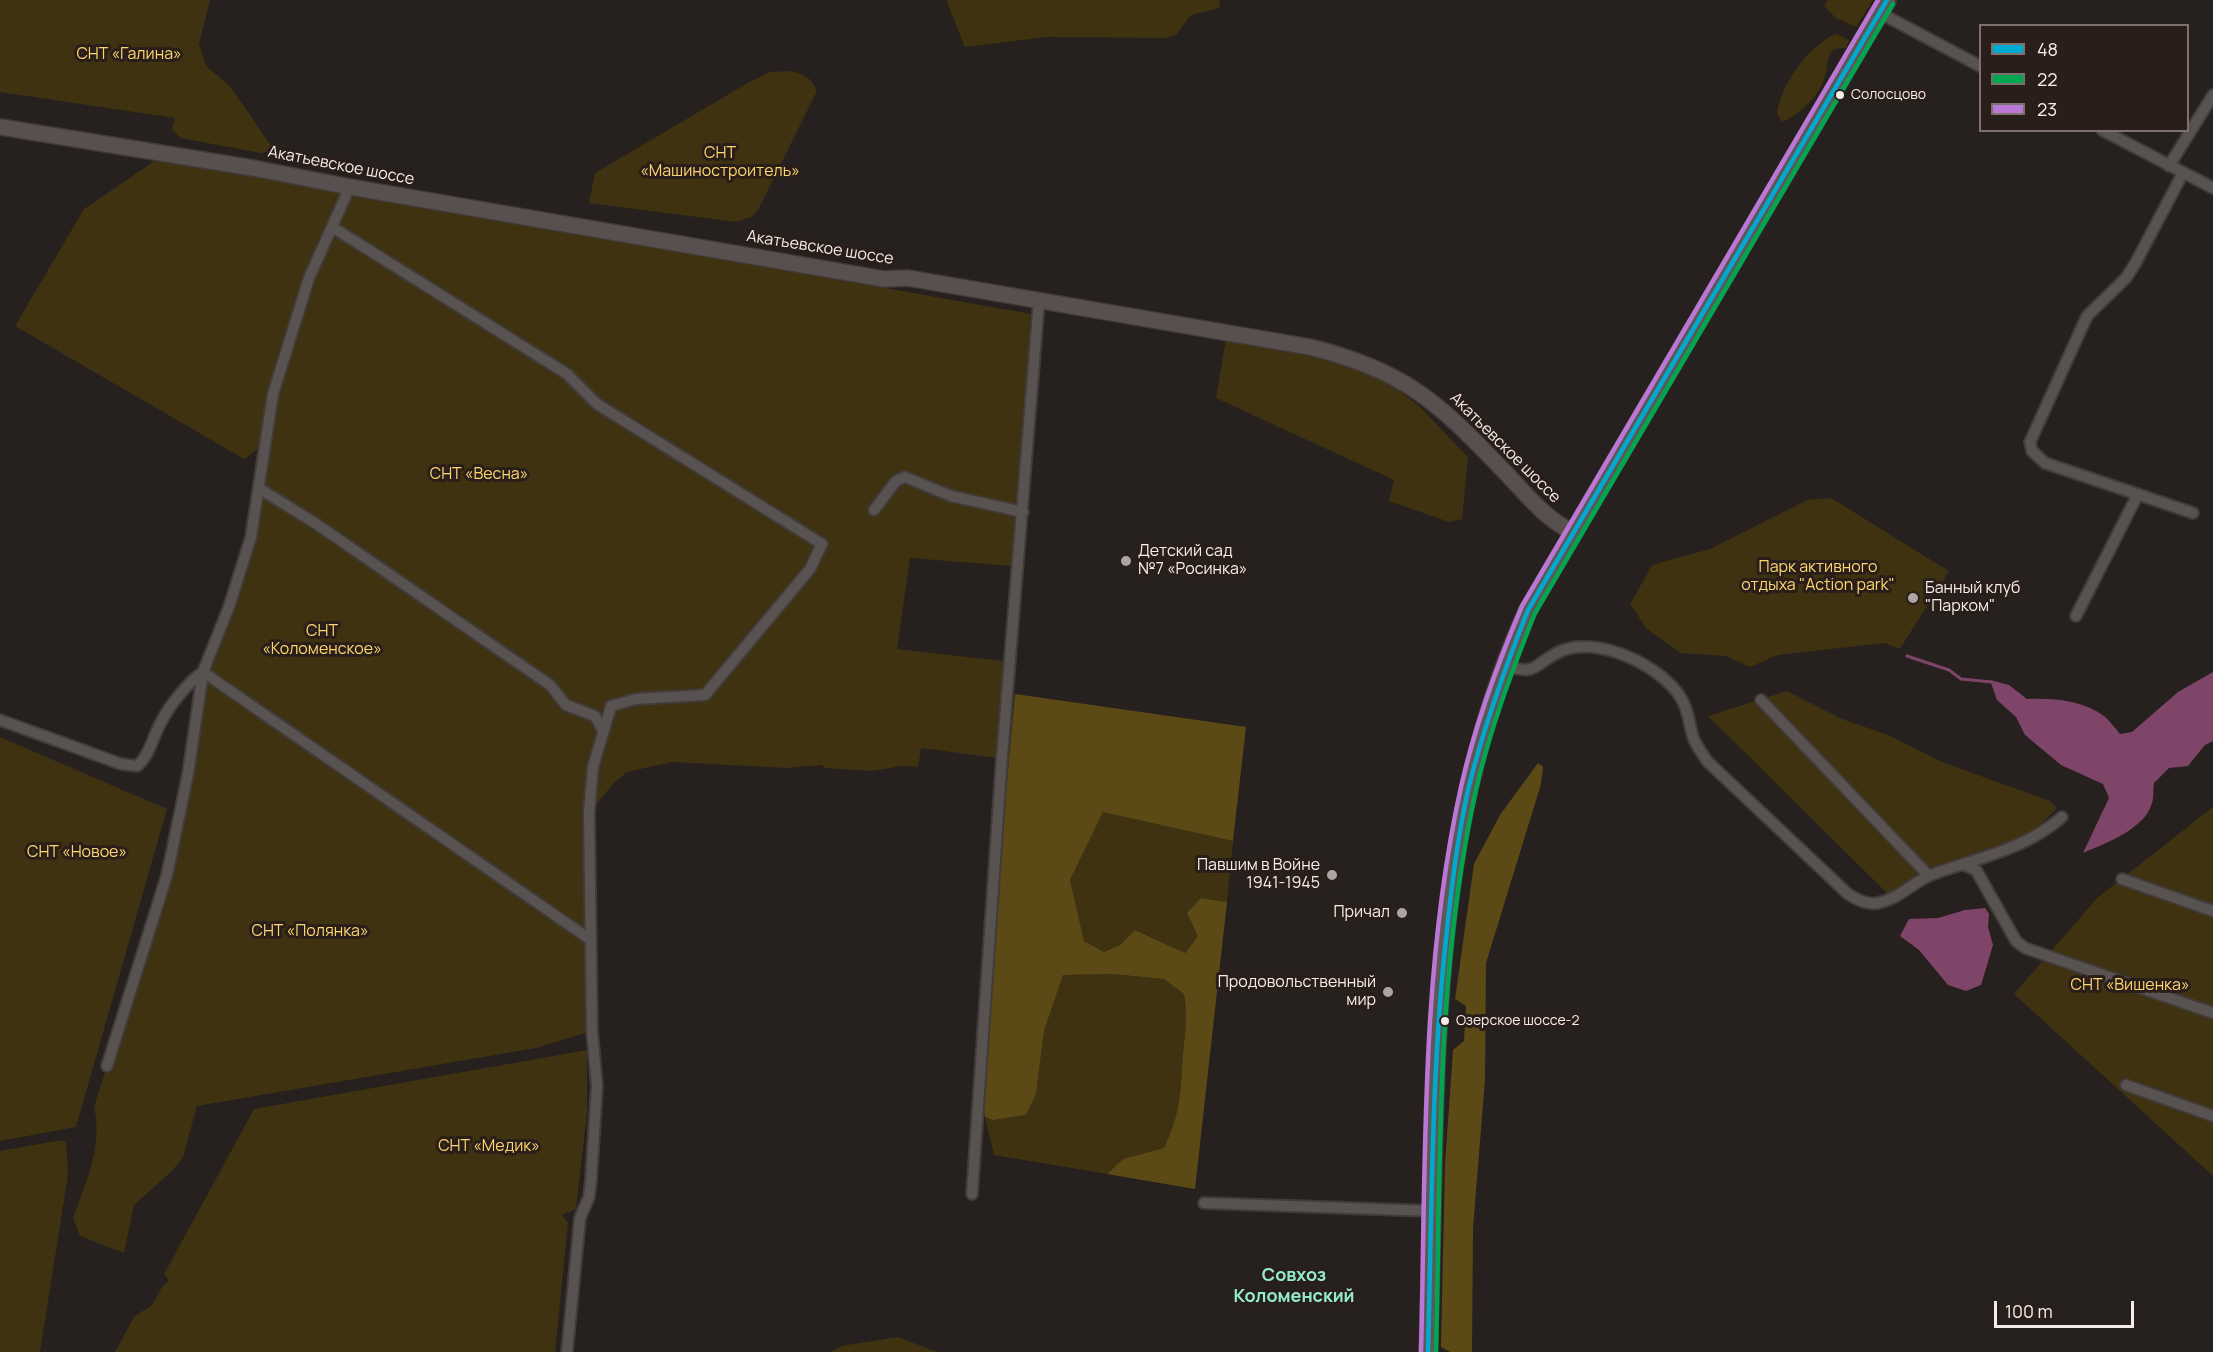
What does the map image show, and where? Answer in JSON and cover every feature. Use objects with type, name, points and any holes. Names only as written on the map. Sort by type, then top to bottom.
[{"type":"main road","points":[[1428,1352],[1444,943],[1465,817],[1494,692],[1528,610],[1884,6]]},
{"type":"main road","name":"Акатьевское шоссе","points":[[0,127],[253,168],[350,187],[884,279],[908,278],[1310,347],[1367,363],[1409,384],[1432,400],[1472,437],[1549,519],[1573,532]]},
{"type":"street","points":[[1884,6],[1979,65]]},
{"type":"street","points":[[2169,166],[2213,95]]},
{"type":"street","points":[[2106,132],[2213,188]]},
{"type":"street","points":[[2182,173],[2126,278],[2087,316],[2030,442],[2032,451],[2045,463],[2193,513]]},
{"type":"street","points":[[107,1066],[167,874],[188,774],[203,672],[229,607],[251,537],[273,394],[309,278],[348,191]]},
{"type":"street","points":[[332,227],[567,374],[597,404],[822,544],[810,569],[705,695],[636,699],[611,706],[602,729],[593,767],[590,813],[596,1114],[589,1197],[580,1218],[567,1352]]},
{"type":"street","points":[[972,1194],[1002,757],[1039,300]]},
{"type":"street","points":[[874,510],[896,481],[905,477],[951,496],[1023,512]]},
{"type":"street","points":[[260,489],[315,523],[550,685],[566,705],[595,716],[602,729]]},
{"type":"street","points":[[2076,616],[2138,494]]},
{"type":"street","points":[[1504,665],[1524,672],[1536,668],[1560,651],[1576,647],[1598,648],[1647,666],[1668,682],[1680,696],[1689,714],[1694,738],[1707,761],[1848,894],[1867,903],[1879,903],[1907,891],[1929,876],[2029,841],[2045,832],[2062,817]]},
{"type":"street","points":[[0,720],[122,765],[137,766],[144,759],[161,721],[194,678],[203,672]]},
{"type":"street","points":[[203,672],[591,940]]},
{"type":"street","points":[[1761,700],[1929,876]]},
{"type":"street","points":[[1964,865],[1976,870],[2016,941],[2025,948],[2213,1013]]},
{"type":"street","points":[[2122,879],[2213,911]]},
{"type":"street","points":[[2126,1085],[2213,1116]]},
{"type":"street","points":[[1204,1203],[1433,1211]]},
{"type":"green space","name":"СНТ «Галина»","points":[[0,0],[210,0],[199,44],[206,66],[230,86],[274,150],[261,153],[180,138],[172,129],[175,118],[0,92]]},
{"type":"green space","points":[[946,0],[1220,0],[1219,8],[1191,15],[1177,34],[1167,38],[1047,37],[965,47]]},
{"type":"green space","points":[[1828,0],[1873,0],[1856,27],[1836,18],[1824,6]]},
{"type":"green space","points":[[1836,34],[1849,40],[1846,48],[1834,49],[1829,56],[1821,86],[1813,99],[1782,122],[1777,114],[1779,103],[1790,79],[1806,56],[1826,39]]},
{"type":"green space","name":"СНТ «Машиностроитель»","points":[[788,71],[806,77],[817,91],[758,210],[751,217],[736,222],[589,203],[595,173],[751,81],[770,72]]},
{"type":"green space","points":[[159,158],[1031,314],[1012,566],[910,558],[897,649],[1003,661],[997,758],[921,748],[918,767],[902,766],[871,771],[824,768],[822,765],[787,768],[672,762],[627,772],[613,784],[589,813],[592,1031],[536,1048],[197,1106],[183,1157],[172,1171],[134,1205],[124,1253],[80,1236],[73,1218],[95,1150],[94,1107],[167,875],[203,672],[251,537],[266,443],[244,459],[15,326],[84,209]]},
{"type":"green space","points":[[1226,339],[1321,356],[1376,373],[1418,405],[1468,457],[1462,519],[1449,522],[1389,501],[1394,480],[1216,398]]},
{"type":"green space","name":"Парк активного отдыха \"Action park\"","points":[[1831,498],[1949,571],[1900,649],[1884,643],[1778,655],[1750,667],[1726,656],[1681,653],[1647,629],[1630,604],[1652,565],[1710,549],[1807,500]]},
{"type":"green space","points":[[1787,691],[1842,719],[1888,735],[1942,762],[2050,801],[2057,808],[2028,837],[1892,898],[1708,716]]},
{"type":"green space","name":"СНТ «Новое»","points":[[0,737],[167,809],[76,1127],[0,1141]]},
{"type":"green space","name":"СНТ «Вишенка»","points":[[2213,807],[2213,1176],[2014,994],[2097,898]]},
{"type":"green space","points":[[1103,811],[1233,841],[1227,902],[1201,898],[1198,936],[1185,953],[1136,930],[1120,945],[1104,952],[1084,941],[1070,880]]},
{"type":"green space","points":[[1112,974],[1164,979],[1184,994],[1186,1024],[1180,1091],[1174,1124],[1164,1148],[1123,1159],[1107,1174],[994,1155],[985,1117],[993,1120],[1026,1115],[1036,1094],[1044,1031],[1063,975]]},
{"type":"green space","name":"СНТ «Медик»","points":[[587,1050],[587,1113],[576,1209],[562,1215],[568,1223],[555,1352],[115,1352],[134,1317],[153,1304],[162,1287],[169,1281],[164,1274],[254,1109]]},
{"type":"green space","points":[[66,1141],[68,1175],[40,1352],[0,1352],[0,1151]]},
{"type":"green space","points":[[898,1337],[937,1352],[830,1352],[841,1346]]},
{"type":"shaded area","points":[[2213,672],[2213,741],[2205,745],[2188,766],[2169,768],[2154,783],[2153,801],[2148,812],[2133,828],[2083,853],[2109,798],[2103,784],[2061,765],[2025,735],[2016,717],[1997,700],[1990,680],[2009,685],[2027,699],[2057,700],[2086,706],[2104,716],[2120,734],[2132,732],[2178,692]]},
{"type":"shaded area","points":[[1015,694],[1246,727],[1233,841],[1103,812],[1070,880],[1084,941],[1104,952],[1120,945],[1135,930],[1185,953],[1198,936],[1187,913],[1201,898],[1227,902],[1195,1189],[1107,1174],[1123,1159],[1164,1148],[1174,1124],[1180,1091],[1186,1010],[1184,994],[1164,979],[1112,974],[1063,975],[1044,1031],[1036,1094],[1026,1115],[993,1120],[985,1117],[983,1104],[992,945]]},
{"type":"shaded area","points":[[1538,763],[1543,767],[1541,784],[1486,963],[1485,1080],[1473,1228],[1472,1352],[1450,1352],[1441,1347],[1445,1164],[1453,1050],[1464,1041],[1466,1006],[1455,999],[1474,864],[1500,815]]},
{"type":"shaded area","points":[[1985,908],[1989,914],[1988,927],[1993,945],[1981,985],[1966,991],[1948,985],[1919,950],[1900,936],[1909,919],[1938,918],[1965,910]]},
{"type":"waterway","points":[[1907,656],[1949,670],[1961,679],[1992,682]]},
{"type":"transit line","name":"23","points":[[1421,1352],[1425,1139],[1438,926],[1461,787],[1487,695],[1522,606],[1878,0]]},
{"type":"transit line","name":"48","points":[[1428,1352],[1435,1088],[1442,983],[1456,858],[1465,804],[1481,741],[1528,610],[1887,0]]},
{"type":"transit line","name":"22","points":[[1436,1352],[1442,1070],[1453,929],[1476,790],[1502,700],[1535,613],[1893,4]]},
{"type":"place","name":"Солосцово","points":[[1840,95]]},
{"type":"place","name":"Детский сад №7 «Росинка»","points":[[1126,561]]},
{"type":"place","name":"Банный клуб \"Парком\"","points":[[1913,598]]},
{"type":"place","name":"Павшим в Войне 1941-1945","points":[[1332,875]]},
{"type":"place","name":"Причал","points":[[1402,913]]},
{"type":"place","name":"Продовольственный мир","points":[[1388,992]]},
{"type":"place","name":"Озерское шоссе-2","points":[[1445,1021]]},
{"type":"district","name":"Совхоз Коломенский","points":[[1294,1286]]},
{"type":"park label","name":"СНТ «Весна»","points":[[479,475]]},
{"type":"park label","name":"СНТ «Коломенское»","points":[[322,641]]},
{"type":"park label","name":"СНТ «Полянка»","points":[[310,932]]}]
